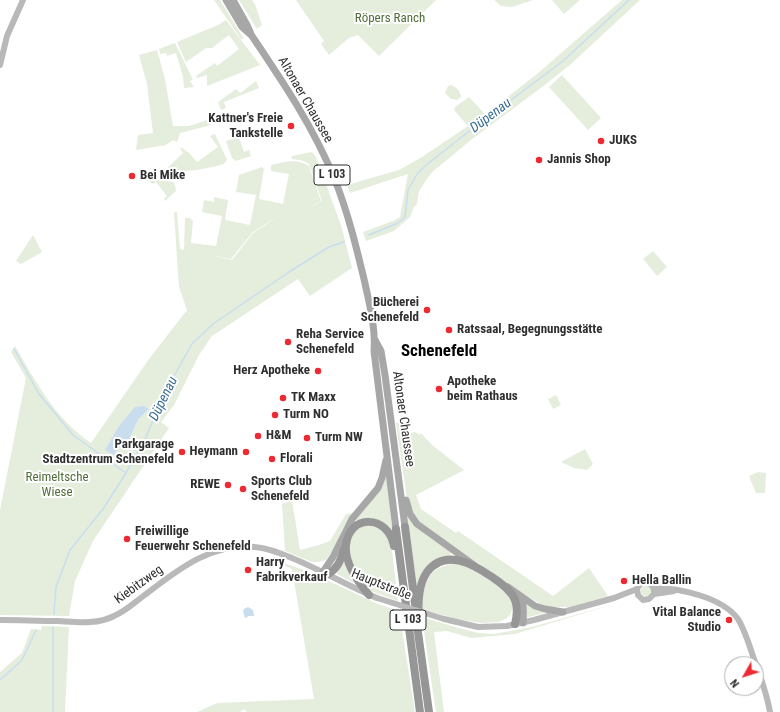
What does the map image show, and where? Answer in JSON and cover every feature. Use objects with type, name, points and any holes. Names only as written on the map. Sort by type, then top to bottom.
[{"type":"highway","points":[[326,573],[333,572],[338,566],[349,535],[358,525],[368,522],[377,523],[384,527],[392,537],[395,554],[400,565]]},
{"type":"highway","name":"L 103","points":[[405,527],[429,712]]},
{"type":"highway","name":"L 103","points":[[396,529],[420,712]]},
{"type":"highway","points":[[346,546],[352,572],[369,595]]},
{"type":"highway","points":[[418,629],[420,588],[425,577],[431,568],[438,563],[456,560],[478,568],[510,591],[515,601],[519,624]]},
{"type":"main road","points":[[0,65],[7,36],[23,0]]},
{"type":"main road","name":"Altonaer Chaussee","points":[[226,0],[242,27],[252,36]]},
{"type":"main road","name":"Altonaer Chaussee","points":[[233,0],[248,25],[252,36],[301,111],[335,180],[355,243],[368,297],[375,340],[374,351],[387,452]]},
{"type":"main road","name":"Altonaer Chaussee","points":[[375,340],[381,351],[399,478]]},
{"type":"main road","points":[[326,573],[352,519],[378,488],[382,478],[387,452]]},
{"type":"main road","name":"L 103","points":[[387,452],[396,529]]},
{"type":"main road","points":[[399,478],[410,514],[417,524],[478,568]]},
{"type":"main road","name":"L 103","points":[[399,478],[405,527]]},
{"type":"main road","name":"Kiebitzweg","points":[[0,620],[98,621],[120,613],[181,568],[209,552],[247,546],[268,549],[284,555]]},
{"type":"main road","name":"Hauptstraße","points":[[284,555],[326,573],[377,598],[444,619],[478,627],[497,627],[519,624],[638,592]]},
{"type":"main road","name":"Hauptstraße","points":[[644,582],[650,584],[654,590],[651,598],[646,600],[642,599],[638,592],[639,585],[644,582]]},
{"type":"main road","points":[[503,585],[540,607],[563,612]]},
{"type":"main road","name":"Hauptstraße","points":[[654,590],[666,588],[704,597],[727,609],[736,618],[746,636],[760,674],[770,712]]},
{"type":"main road","points":[[519,595],[523,602],[519,624]]},
{"type":"green space","points":[[214,0],[220,0],[244,39],[241,39]]},
{"type":"green space","points":[[239,0],[252,0],[255,4],[262,25],[257,29]]},
{"type":"green space","name":"Röpers Ranch","points":[[296,0],[436,0],[379,56],[358,35],[349,38],[329,55],[321,44],[324,41]]},
{"type":"green space","points":[[494,0],[533,0],[512,7],[501,6]]},
{"type":"green space","points":[[552,0],[580,0],[564,14]]},
{"type":"green space","points":[[622,0],[640,0],[571,64],[471,140],[431,173],[419,191],[417,204],[414,207],[410,217],[394,231],[366,241],[363,232],[400,217],[408,174],[350,193],[347,185],[399,170],[422,157],[468,126],[454,110],[455,107],[469,97],[485,114],[487,113],[537,74]]},
{"type":"green space","points":[[226,20],[260,65],[207,86],[207,75],[197,78],[196,76],[215,63],[217,66],[239,49],[229,35],[212,48],[206,48],[186,62],[177,42],[218,25]]},
{"type":"green space","points":[[175,43],[193,80],[190,81],[194,87],[184,88],[183,77],[176,53],[167,56],[166,53],[160,54],[159,49]]},
{"type":"green space","points":[[157,50],[165,79],[173,126],[189,126],[207,120],[209,120],[211,125],[180,133],[177,142],[173,140],[166,145],[136,150],[138,135],[153,133],[147,84],[139,55]]},
{"type":"green space","points":[[562,75],[601,118],[588,130],[549,87]]},
{"type":"green space","points":[[256,81],[259,88],[224,102],[226,108],[221,110],[218,102],[236,89],[240,93]]},
{"type":"green space","points":[[451,85],[460,93],[461,97],[457,100],[451,99],[445,93],[448,86]]},
{"type":"green space","points":[[215,134],[227,160],[224,164],[194,170],[164,171],[183,153],[180,148],[181,147],[197,162],[218,147],[210,136]]},
{"type":"green space","points":[[239,137],[244,152],[249,150],[251,156],[236,161],[232,158],[226,141]]},
{"type":"green space","name":"Reimeltsche Wiese","points":[[312,152],[316,157],[341,225],[352,268],[310,296],[298,279],[212,336],[199,355],[174,405],[161,422],[169,428],[93,541],[75,581],[69,616],[0,615],[0,510],[26,378],[11,352],[15,346],[39,387],[57,411],[67,423],[91,443],[149,359],[187,310],[179,287],[174,212],[177,212],[180,249],[184,250],[185,218],[190,218],[193,221],[191,243],[216,246],[222,216],[202,212],[204,200],[214,202],[214,197],[228,200],[225,220],[250,225],[256,195],[236,192],[239,175],[262,167],[264,169],[259,199],[283,204],[289,174],[271,171],[271,165],[295,161],[309,166],[321,201],[301,213],[322,201],[309,164],[301,160],[291,159],[292,156]],"holes":[[[282,214],[253,233],[232,260],[210,255],[231,259],[253,232]],[[144,406],[149,409],[138,420],[127,444],[119,448]]]},
{"type":"green space","points":[[142,177],[173,182],[176,191],[165,201],[164,199],[167,196],[156,182],[153,184]]},
{"type":"green space","points":[[33,235],[42,252],[21,264],[16,261]]},
{"type":"green space","points":[[653,251],[667,267],[657,276],[643,259]]},
{"type":"green space","points":[[556,395],[561,405],[553,409],[548,399]]},
{"type":"green space","points":[[404,421],[407,434],[415,432],[420,435],[421,433],[432,445],[464,470],[416,495],[421,509],[456,533],[458,531],[553,596],[589,568],[608,596],[570,607],[551,607],[542,605],[520,592],[423,526],[415,518],[407,499],[396,423]]},
{"type":"green space","points":[[585,449],[593,464],[587,470],[574,468],[561,462]]},
{"type":"green space","points":[[758,472],[766,473],[765,493],[756,493],[749,476]]},
{"type":"green space","points":[[386,477],[393,535],[390,529],[356,520],[382,487]]},
{"type":"green space","points":[[292,500],[300,550],[330,541],[346,514],[353,513],[342,530],[335,547],[326,560],[312,562],[285,551],[282,504]]},
{"type":"green space","points":[[405,509],[420,529],[452,552],[449,556],[436,559],[416,599]]},
{"type":"green space","points":[[365,525],[377,526],[389,539],[392,550],[398,601],[368,590],[350,560],[349,543],[355,531]]},
{"type":"green space","points":[[267,557],[307,571],[378,604],[399,611],[415,712],[247,712],[244,709],[240,712],[197,712],[217,703],[314,699],[292,569]]},
{"type":"green space","points":[[344,557],[356,584],[337,574]]},
{"type":"green space","points":[[455,563],[464,565],[499,585],[512,600],[513,607],[507,618],[499,622],[481,623],[456,619],[422,609],[424,590],[429,577],[437,569]]},
{"type":"green space","points":[[644,586],[648,586],[650,587],[650,595],[644,596],[641,593],[641,589]]},
{"type":"green space","points":[[525,603],[544,612],[544,613],[525,618]]},
{"type":"green space","points":[[614,604],[515,634],[471,638],[447,631],[434,632],[444,712],[436,712],[422,617],[478,633],[494,634],[532,627]]},
{"type":"green space","points":[[42,626],[69,627],[65,712],[0,712],[0,672],[22,653],[31,629],[41,630]]},
{"type":"water","points":[[144,406],[149,409],[138,420],[127,444],[119,448],[113,455],[105,450],[119,426],[135,407]]},
{"type":"water","points":[[248,607],[253,610],[254,616],[245,618],[243,611]]},
{"type":"waterway","name":"Düpenau","points":[[369,235],[398,223],[405,217],[408,190],[417,174],[425,166],[563,61],[629,0]]},
{"type":"waterway","name":"Düpenau","points":[[54,614],[56,587],[70,550],[103,509],[126,473],[146,437],[166,390],[192,344],[213,324],[289,272],[329,247],[344,242]]},
{"type":"waterway","points":[[14,349],[39,394],[73,435],[126,473]]},
{"type":"waterway","points":[[112,463],[113,455]]},
{"type":"waterway","name":"Düpenau","points":[[53,627],[53,712]]},
{"type":"waterway","points":[[0,680],[22,660],[36,630]]},
{"type":"place","name":"Kattner's Freie Tankstelle","points":[[291,126]]},
{"type":"place","name":"JUKS","points":[[601,141]]},
{"type":"place","name":"Jannis Shop","points":[[539,160]]},
{"type":"place","name":"Bei Mike","points":[[132,176]]},
{"type":"place","name":"Bücherei Schenefeld","points":[[427,310]]},
{"type":"place","name":"Ratssaal, Begegnungsstätte","points":[[449,330]]},
{"type":"place","name":"Reha Service Schenefeld","points":[[288,342]]},
{"type":"place","name":"Herz Apotheke","points":[[318,371]]},
{"type":"place","name":"Apotheke beim Rathaus","points":[[439,389]]},
{"type":"place","name":"TK Maxx","points":[[283,398]]},
{"type":"place","name":"Turm NO","points":[[275,415]]},
{"type":"place","name":"H&M","points":[[258,436]]},
{"type":"place","name":"Turm NW","points":[[307,438]]},
{"type":"place","name":"Parkgarage Stadtzentrum Schenefeld","points":[[182,452]]},
{"type":"place","name":"Heymann","points":[[246,452]]},
{"type":"place","name":"Florali","points":[[272,459]]},
{"type":"place","name":"REWE","points":[[228,485]]},
{"type":"place","name":"Sports Club Schenefeld","points":[[243,489]]},
{"type":"place","name":"Freiwillige Feuerwehr Schenefeld","points":[[127,539]]},
{"type":"place","name":"Harry Fabrikverkauf","points":[[248,570]]},
{"type":"place","name":"Hella Ballin","points":[[624,581]]},
{"type":"place","name":"Vital Balance Studio","points":[[729,620]]},
{"type":"district","name":"Schenefeld","points":[[439,352]]}]
